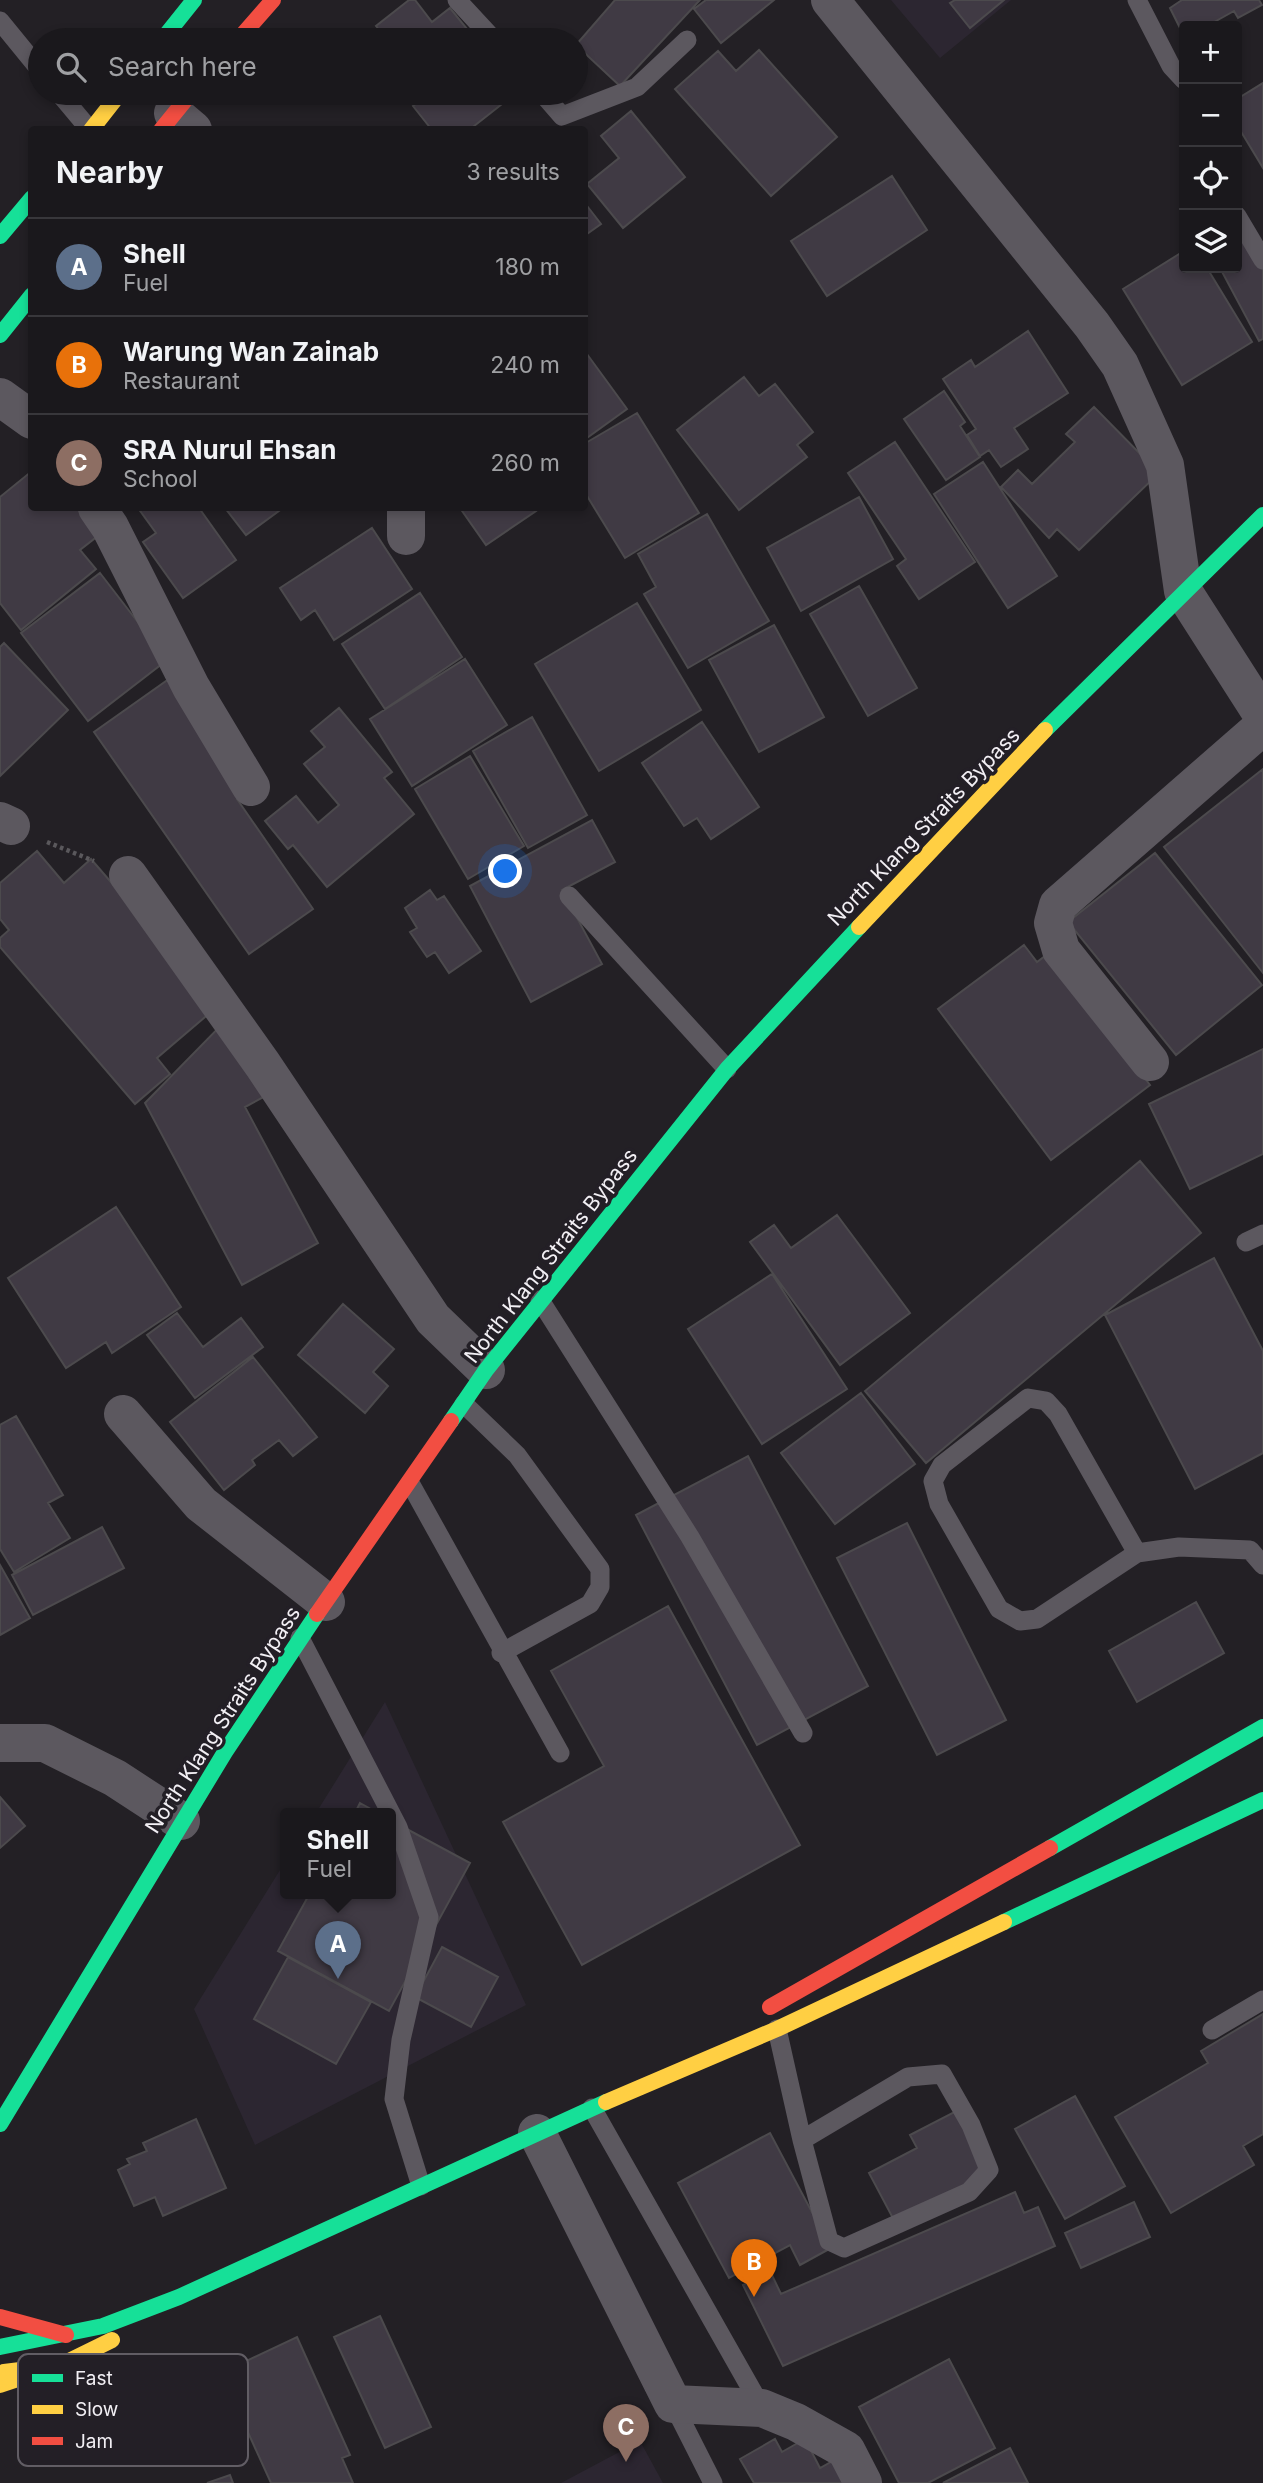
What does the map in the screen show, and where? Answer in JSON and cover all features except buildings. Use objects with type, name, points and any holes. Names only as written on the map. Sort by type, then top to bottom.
[{"type":"main road","points":[[172,28],[194,0]]},
{"type":"main road","points":[[248,28],[273,0]]},
{"type":"main road","points":[[93,126],[110,105]]},
{"type":"main road","points":[[0,335],[28,300]]},
{"type":"main road","name":"North Klang Straits Bypass","points":[[2,2116],[181,1821],[300,1638],[486,1370],[540,1300],[727,1069],[913,866],[1183,591],[1263,514]]},
{"type":"main road","points":[[760,2013],[1263,1727]]},
{"type":"main road","points":[[0,2347],[103,2326],[179,2297],[592,2108],[777,2029],[1263,1800]]},
{"type":"main road","points":[[592,2108],[724,2034]]},
{"type":"main road","points":[[82,2354],[108,2343],[179,2297]]},
{"type":"main road","points":[[0,2317],[66,2335]]},
{"type":"main road","points":[[0,2371],[18,2371]]},
{"type":"main road","points":[[0,2385],[18,2379]]},
{"type":"street","points":[[830,0],[1092,324],[1120,365],[1165,466],[1183,591],[1263,716]]},
{"type":"street","points":[[0,397],[28,417]]},
{"type":"street","points":[[99,511],[110,527],[191,687],[251,787]]},
{"type":"street","points":[[1150,1062],[1061,950],[1053,923],[1058,905],[1263,726]]},
{"type":"street","points":[[128,875],[263,1065],[433,1319],[486,1370]]},
{"type":"street","points":[[123,1414],[201,1504],[326,1602]]},
{"type":"street","points":[[0,1743],[45,1743],[115,1778],[181,1821]]},
{"type":"street","points":[[537,2133],[673,2404],[762,2408],[796,2422],[846,2450],[863,2483]]},
{"type":"lane","points":[[457,0],[483,28]]},
{"type":"lane","points":[[1137,0],[1171,66],[1179,74]]},
{"type":"lane","points":[[0,21],[28,55]]},
{"type":"lane","points":[[552,105],[562,116],[637,87],[687,40]]},
{"type":"lane","points":[[69,105],[87,126]]},
{"type":"lane","points":[[1242,224],[1263,260]]},
{"type":"lane","points":[[569,896],[727,1069]]},
{"type":"lane","points":[[540,1300],[690,1537],[803,1733]]},
{"type":"lane","points":[[1137,1553],[1058,1414],[1046,1402],[1028,1398],[942,1465],[933,1481],[939,1504],[999,1609],[1020,1621],[1037,1619],[1137,1553],[1179,1547],[1250,1550],[1263,1565]]},
{"type":"lane","points":[[464,1404],[517,1455],[600,1569],[600,1587],[590,1604],[501,1653]]},
{"type":"lane","points":[[410,1483],[501,1653],[560,1753]]},
{"type":"lane","points":[[300,1638],[388,1808]]},
{"type":"lane","points":[[396,1823],[429,1917],[401,2040],[394,2099],[421,2186]]},
{"type":"lane","points":[[1212,2030],[1263,2000]]},
{"type":"lane","points":[[777,2029],[802,2140],[829,2241],[844,2248],[969,2192],[989,2170],[971,2125],[942,2074],[908,2077],[802,2140]]},
{"type":"lane","points":[[592,2108],[762,2408]]},
{"type":"lane","points":[[673,2404],[713,2483]]},
{"type":"path","points":[[5,824],[128,875]]},
{"type":"shaded area","points":[[891,0],[1011,0],[940,58]]},
{"type":"shaded area","points":[[385,1702],[526,2005],[255,2145],[194,2009],[280,1870],[280,1899],[396,1899],[396,1808],[319,1808]]},
{"type":"shaded area","points":[[640,2441],[663,2483],[561,2483]]},
{"type":"traffic: fast","points":[[172,28],[194,0]]},
{"type":"traffic: fast","points":[[0,236],[28,203]]},
{"type":"traffic: fast","points":[[0,335],[28,300]]},
{"type":"traffic: fast","points":[[1045,730],[1263,515]]},
{"type":"traffic: fast","points":[[451,1421],[486,1370],[727,1069],[859,927]]},
{"type":"traffic: fast","points":[[0,2124],[225,1752],[317,1614]]},
{"type":"traffic: fast","points":[[1050,1848],[1263,1727]]},
{"type":"traffic: fast","points":[[1004,1922],[1263,1800]]},
{"type":"traffic: fast","points":[[0,2347],[103,2326],[179,2297],[606,2102]]},
{"type":"traffic: slow","points":[[94,126],[111,105]]},
{"type":"traffic: slow","points":[[859,927],[1045,730]]},
{"type":"traffic: slow","points":[[606,2102],[777,2029],[1004,1922]]},
{"type":"traffic: slow","points":[[83,2354],[112,2340]]},
{"type":"traffic: slow","points":[[4,2372],[18,2370]]},
{"type":"traffic: slow","points":[[0,2385],[18,2379]]},
{"type":"traffic: jam","points":[[248,28],[273,0]]},
{"type":"traffic: jam","points":[[164,126],[181,105]]},
{"type":"traffic: jam","points":[[317,1614],[451,1421]]},
{"type":"traffic: jam","points":[[770,2007],[1050,1848]]},
{"type":"traffic: jam","points":[[0,2317],[66,2335]]},
{"type":"place","name":"Shell","points":[[338,1979]]},
{"type":"place","name":"Warung Wan Zainab","points":[[754,2297]]},
{"type":"place","name":"SRA Nurul Ehsan","points":[[626,2462]]}]
